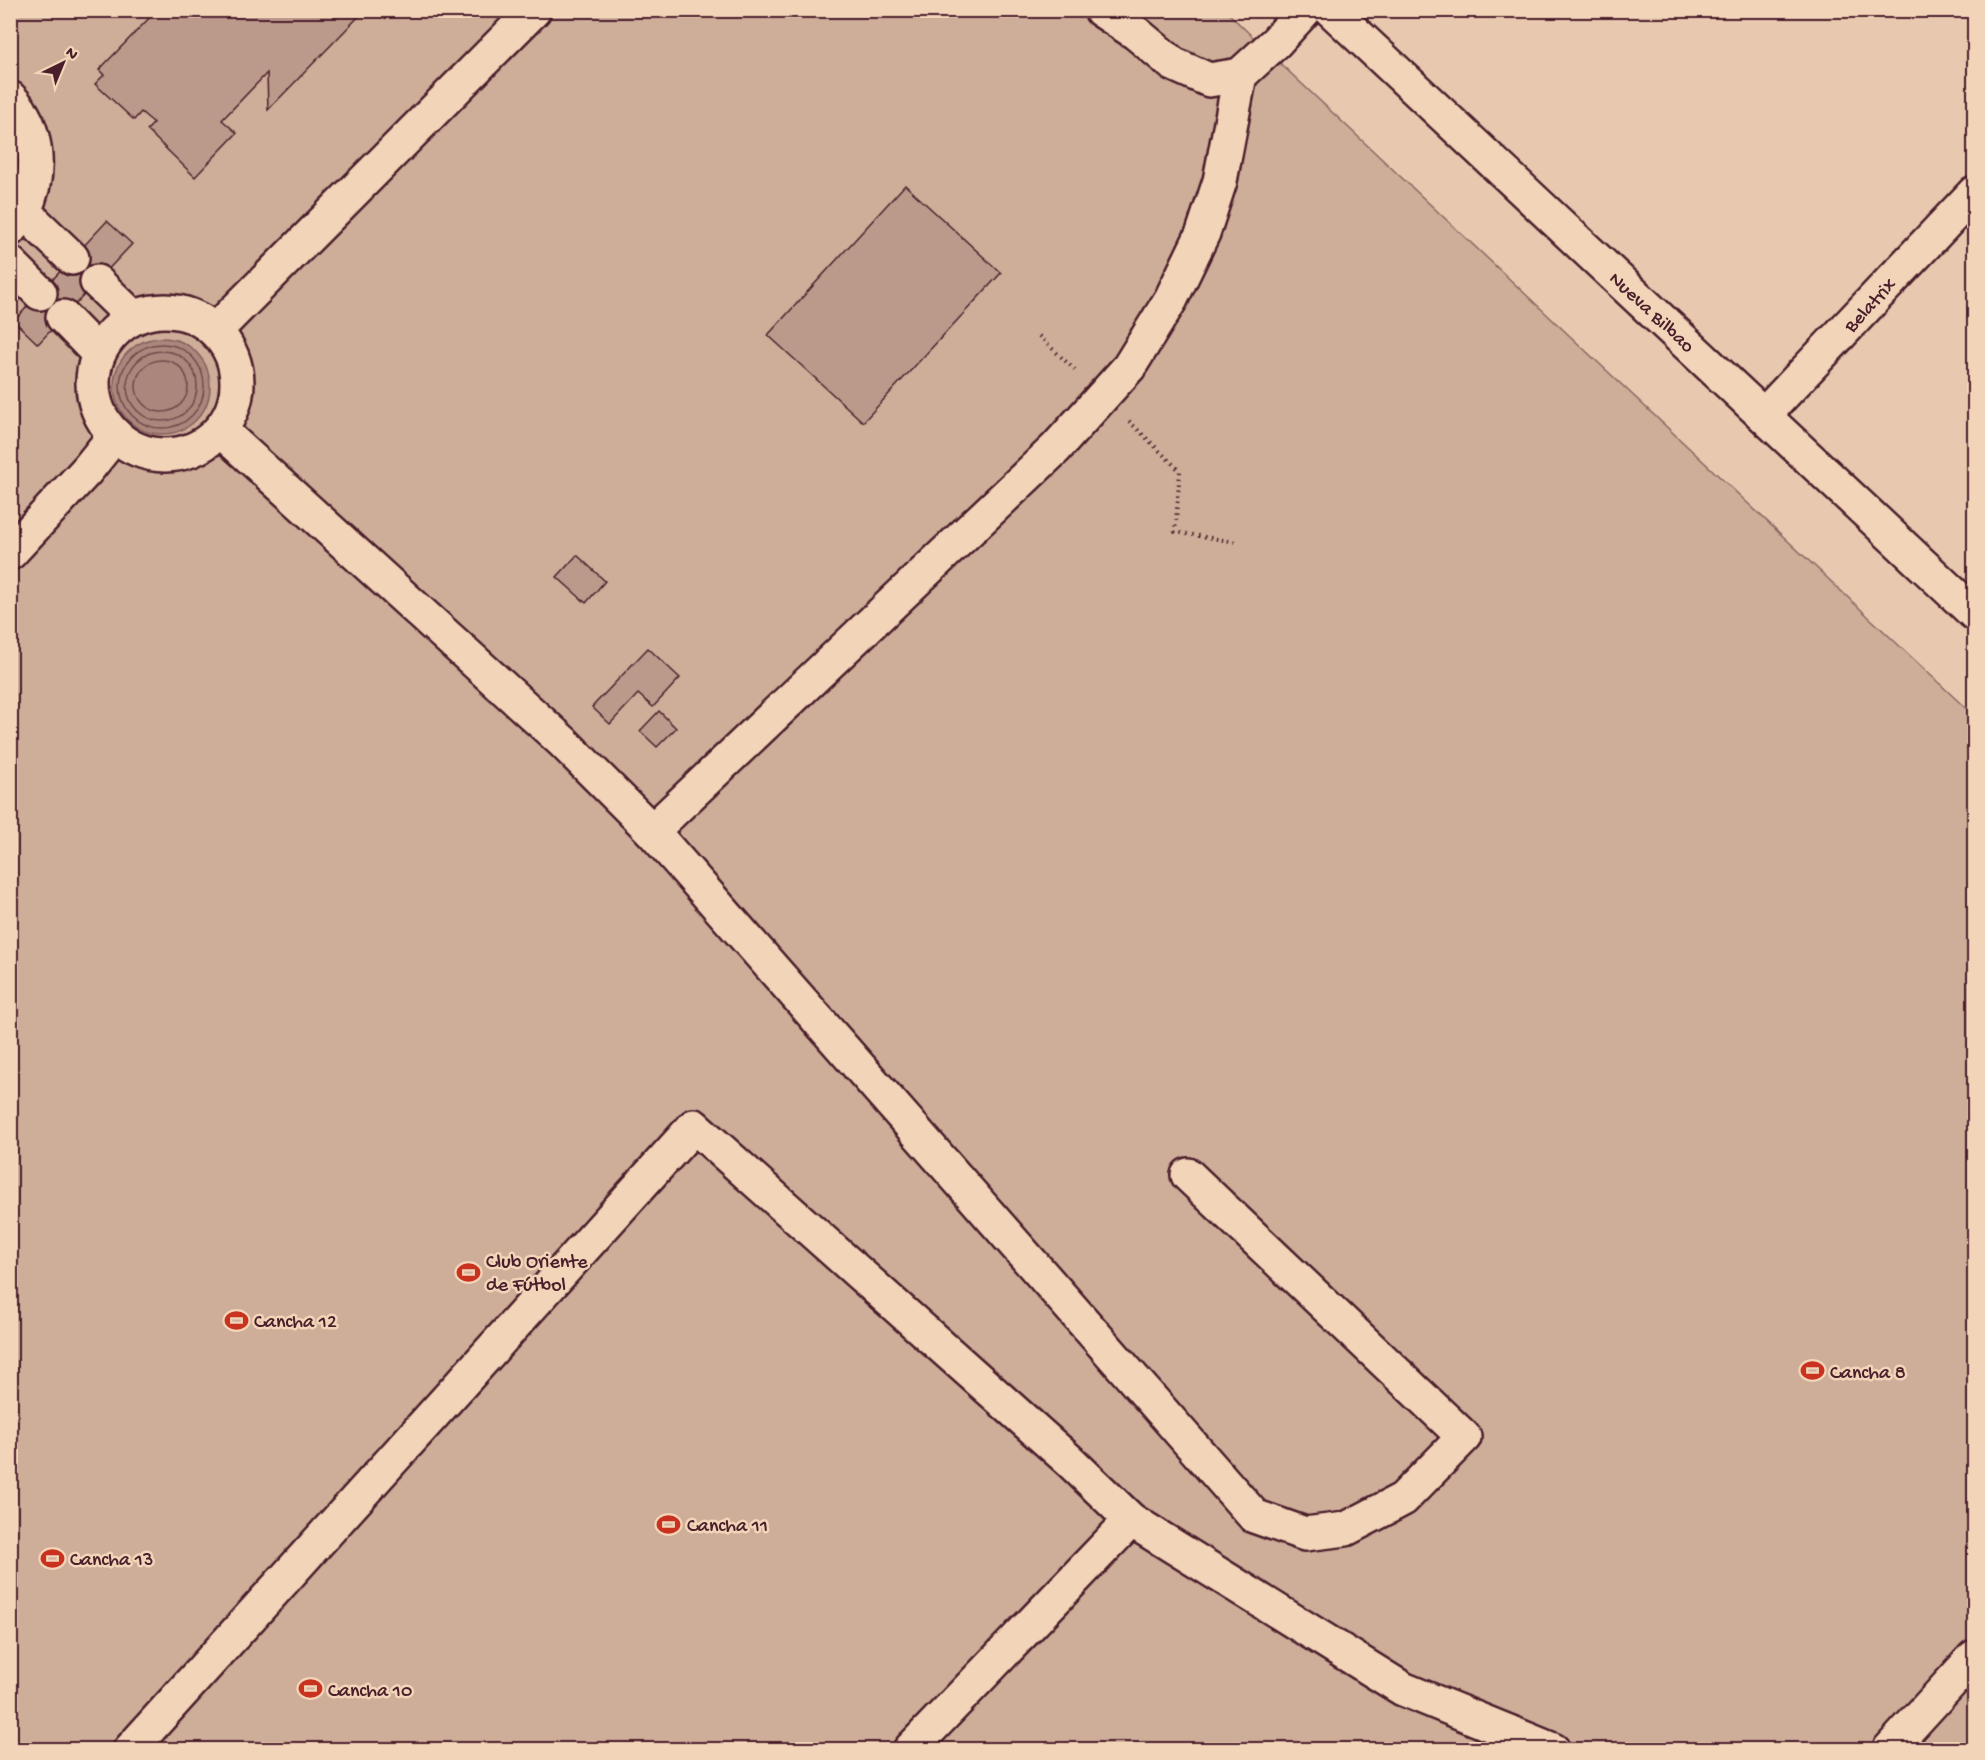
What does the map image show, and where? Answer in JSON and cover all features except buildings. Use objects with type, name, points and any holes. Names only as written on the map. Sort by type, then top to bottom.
[{"type":"street","points":[[215,331],[534,10]]},
{"type":"street","points":[[1101,10],[1136,33],[1173,64],[1209,80],[1240,75],[1276,42],[1305,10]]},
{"type":"street","name":"Nueva Bilbao","points":[[1331,10],[1974,613]]},
{"type":"street","points":[[652,831],[1056,448],[1129,367],[1171,300],[1203,233],[1220,181],[1240,75]]},
{"type":"street","points":[[10,98],[27,122],[34,143],[36,166],[32,189],[17,220],[72,258]]},
{"type":"street","name":"Belatrix","points":[[1764,415],[1974,193]]},
{"type":"street","points":[[10,263],[40,293]]},
{"type":"street","points":[[97,282],[133,317]]},
{"type":"street","points":[[154,311],[176,312],[197,319],[215,331],[228,348],[236,369],[237,391],[231,412],[220,430],[201,445],[180,454],[157,455],[134,449],[115,435],[101,418],[94,397],[92,374],[99,353],[112,332],[133,317],[154,311]]},
{"type":"street","points":[[63,317],[99,353]]},
{"type":"street","points":[[220,430],[563,742],[652,831],[1254,1516],[1305,1534],[1346,1529],[1403,1499],[1464,1437],[1188,1175]]},
{"type":"street","points":[[10,553],[87,470],[115,435]]},
{"type":"street","points":[[130,1749],[694,1126],[1071,1462],[1131,1520],[1403,1689],[1553,1749]]},
{"type":"street","points":[[910,1749],[1131,1520]]},
{"type":"street","points":[[1889,1749],[1974,1657]]},
{"type":"path","points":[[1039,336],[1075,370]]},
{"type":"path","points":[[1155,445],[1180,471],[1175,532],[1236,542]]},
{"type":"shaded area","points":[[11,11],[1226,11],[1974,716],[1974,1749],[11,1749]]},
{"type":"water","points":[[162,338],[180,341],[196,352],[207,368],[210,386],[207,404],[196,420],[180,431],[162,434],[144,431],[128,420],[117,404],[114,386],[117,368],[128,352],[144,341]]},
{"type":"place","name":"Club Oriente de Fútbol","points":[[468,1272]]},
{"type":"place","name":"Cancha 12","points":[[236,1320]]},
{"type":"place","name":"Cancha 8","points":[[1812,1371]]},
{"type":"place","name":"Cancha 11","points":[[669,1524]]},
{"type":"place","name":"Cancha 13","points":[[52,1558]]},
{"type":"place","name":"Cancha 10","points":[[310,1689]]}]
